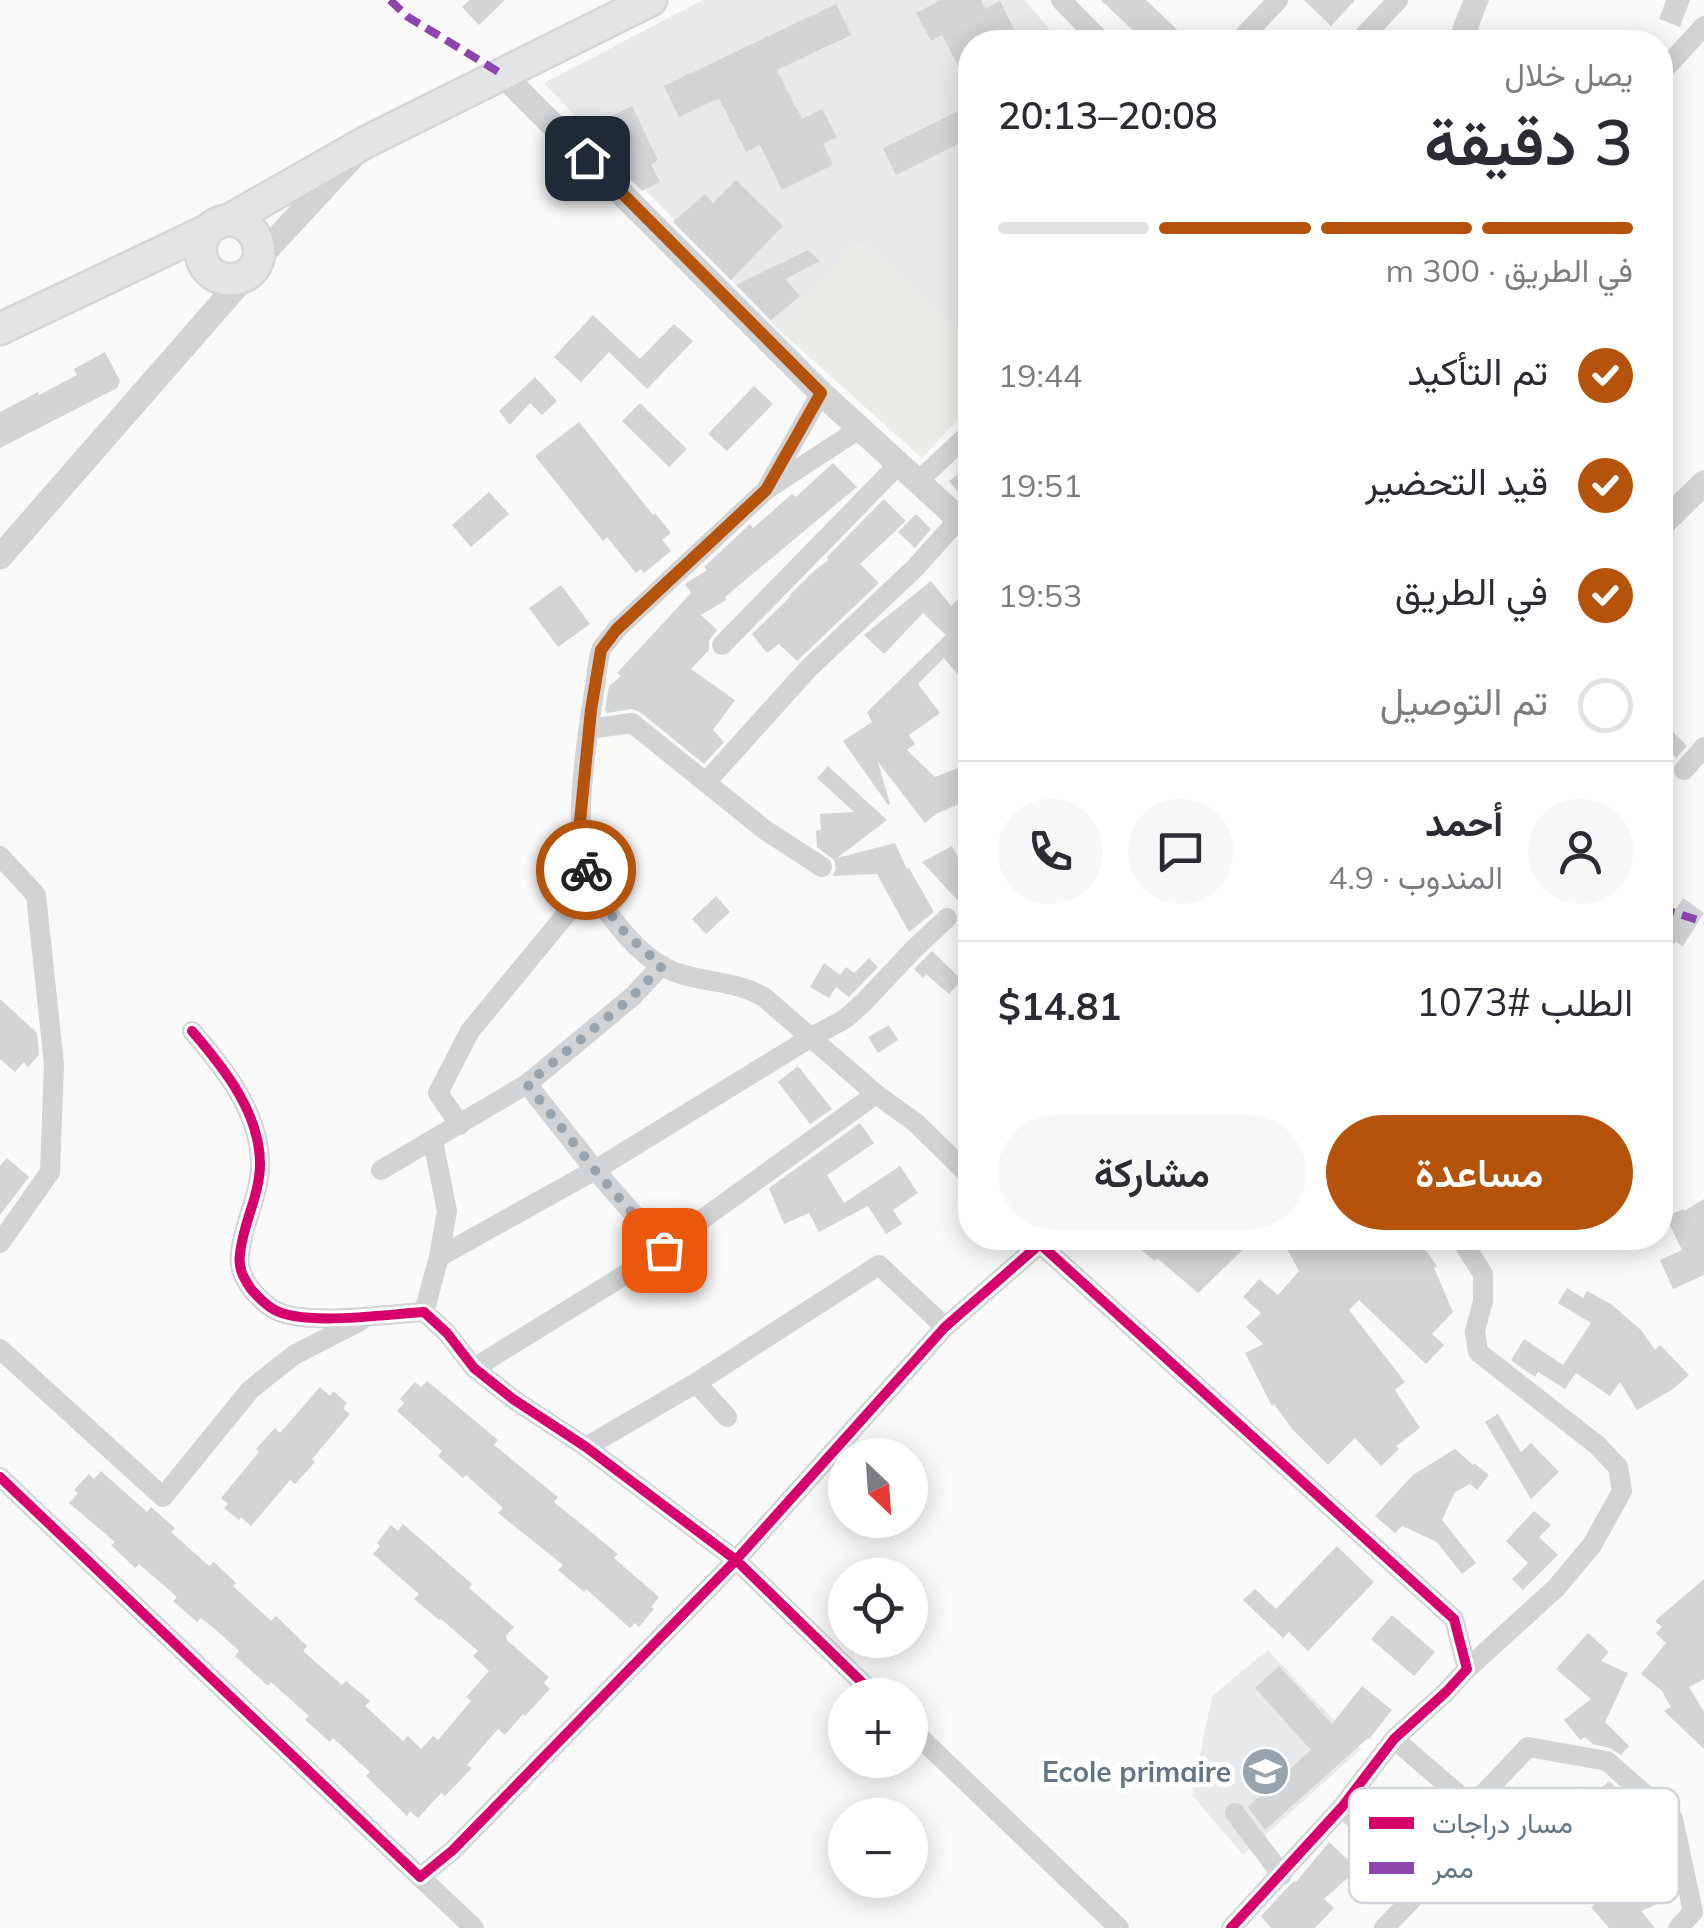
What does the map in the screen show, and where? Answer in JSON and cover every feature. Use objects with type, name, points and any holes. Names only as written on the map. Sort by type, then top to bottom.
[{"type":"main road","points":[[0,329],[218,226],[366,142],[650,0]]},
{"type":"main road","points":[[245,224],[256,236],[260,251],[253,266],[231,279],[212,274],[200,249],[218,226],[245,224]]},
{"type":"street","points":[[1061,0],[1090,30]]},
{"type":"street","points":[[1249,30],[1278,0]]},
{"type":"street","points":[[1369,30],[1398,0]]},
{"type":"street","points":[[1673,60],[1704,26]]},
{"type":"street","points":[[502,74],[821,393],[958,519]]},
{"type":"street","points":[[0,558],[366,142]]},
{"type":"street","points":[[766,490],[821,393]]},
{"type":"street","points":[[859,428],[766,490],[616,630],[601,650],[580,821],[585,869],[596,895],[625,933],[662,966],[676,974],[753,990],[916,1123],[958,1164]]},
{"type":"street","points":[[722,644],[908,473],[958,440]]},
{"type":"street","points":[[1673,516],[1704,483]]},
{"type":"street","points":[[707,781],[808,669],[958,529]]},
{"type":"street","points":[[589,729],[632,723],[766,830],[822,867]]},
{"type":"street","points":[[1684,770],[1704,747]]},
{"type":"street","points":[[0,856],[36,895],[54,1064],[50,1172],[0,1243]]},
{"type":"street","points":[[460,1124],[438,1094],[470,1030],[592,883]]},
{"type":"street","points":[[439,1256],[595,1170],[845,1019],[947,918]]},
{"type":"street","points":[[382,1170],[527,1084],[632,997],[662,966]]},
{"type":"street","points":[[192,1031],[238,1091],[254,1127],[260,1162],[258,1186],[240,1255],[241,1275],[256,1296],[274,1310],[294,1316],[424,1312],[447,1333],[474,1368],[736,1560],[858,1678]]},
{"type":"street","points":[[527,1084],[664,1250]]},
{"type":"street","points":[[474,1368],[664,1250],[876,1094]]},
{"type":"street","points":[[424,1312],[448,1211],[433,1141]]},
{"type":"street","points":[[420,1877],[453,1850],[736,1560],[945,1326],[1029,1250]]},
{"type":"street","points":[[1051,1250],[1454,1620],[1466,1669]]},
{"type":"street","points":[[1356,1788],[1394,1738],[1556,1588],[1592,1545],[1622,1491],[1618,1467],[1597,1445],[1478,1352],[1475,1331],[1483,1274],[1468,1250]]},
{"type":"street","points":[[586,1447],[696,1383],[879,1265],[945,1326]]},
{"type":"street","points":[[0,1349],[163,1497],[250,1390],[294,1355],[373,1315]]},
{"type":"street","points":[[696,1383],[727,1418]]},
{"type":"street","points":[[0,1477],[474,1928]]},
{"type":"street","points":[[1394,1738],[1451,1788]]},
{"type":"street","points":[[928,1745],[1119,1928]]},
{"type":"street","points":[[1489,1788],[1528,1747],[1607,1761],[1637,1788]]},
{"type":"street","points":[[1232,1928],[1349,1798]]},
{"type":"street","points":[[1342,1807],[1349,1813]]},
{"type":"street","points":[[1235,1813],[1282,1874]]},
{"type":"street","points":[[1678,1928],[1694,1912],[1679,1849]]},
{"type":"street","points":[[1384,1928],[1408,1903]]},
{"type":"shaded area","points":[[703,0],[1025,0],[1050,30],[958,30],[958,328],[865,244],[855,244],[778,329],[544,83]]},
{"type":"shaded area","points":[[855,244],[865,244],[958,328],[958,419],[922,458],[778,329]]},
{"type":"shaded area","name":"Ecole primaire","points":[[1268,1650],[1361,1749],[1243,1855],[1192,1795],[1212,1696]]},
{"type":"building","points":[[470,0],[505,0],[479,25],[462,7]]},
{"type":"building","points":[[941,0],[981,0],[985,9],[1000,1],[1014,30],[958,30],[958,66],[942,35],[931,41],[916,13]]},
{"type":"building","points":[[1101,0],[1146,0],[1177,30],[1132,30]]},
{"type":"building","points":[[1304,0],[1355,0],[1331,26]]},
{"type":"building","points":[[1463,0],[1489,0],[1478,30],[1452,30]]},
{"type":"building","points":[[1666,0],[1690,0],[1680,27],[1659,19]]},
{"type":"building","points":[[836,4],[851,35],[777,70],[802,119],[822,109],[837,137],[823,144],[833,165],[782,190],[760,145],[746,152],[719,98],[679,117],[664,86]]},
{"type":"building","points":[[632,106],[658,160],[651,164],[660,182],[642,191],[625,174],[603,130],[592,141],[582,131]]},
{"type":"building","points":[[958,111],[958,144],[896,175],[883,148]]},
{"type":"building","points":[[736,180],[783,226],[731,280],[673,222],[705,194],[713,203]]},
{"type":"building","points":[[808,250],[820,261],[785,279],[800,296],[771,320],[736,285]]},
{"type":"building","points":[[593,315],[640,359],[674,324],[693,341],[647,389],[609,352],[581,382],[554,357]]},
{"type":"building","points":[[105,352],[120,381],[117,388],[0,448],[0,412],[77,375],[74,369]]},
{"type":"building","points":[[535,377],[557,401],[542,415],[530,403],[510,425],[499,411]]},
{"type":"building","points":[[754,386],[773,404],[727,451],[708,434]]},
{"type":"building","points":[[640,403],[687,449],[669,467],[622,421]]},
{"type":"building","points":[[579,422],[671,533],[662,540],[671,551],[644,573],[641,569],[636,573],[607,537],[603,541],[535,456]]},
{"type":"building","points":[[833,463],[857,487],[726,600],[701,615],[717,630],[709,641],[709,650],[691,669],[735,700],[713,730],[724,742],[704,764],[640,712],[631,709],[607,713],[609,686],[691,593],[685,584],[707,570],[704,567],[750,524],[753,528],[792,494],[796,497]]},
{"type":"building","points":[[958,475],[958,492],[949,481]]},
{"type":"building","points":[[489,492],[509,514],[471,547],[452,525]]},
{"type":"building","points":[[884,499],[906,521],[860,564],[879,583],[797,661],[779,644],[767,653],[752,634]]},
{"type":"building","points":[[916,514],[931,529],[915,548],[898,532]]},
{"type":"building","points":[[931,581],[951,606],[958,599],[958,675],[944,658],[918,684],[940,713],[909,735],[915,744],[907,750],[935,777],[958,768],[958,804],[925,823],[878,762],[888,805],[843,741],[872,722],[867,712],[946,635],[923,613],[884,654],[864,635]]},
{"type":"building","points":[[561,585],[590,624],[558,647],[529,608]]},
{"type":"building","points":[[1673,732],[1687,746],[1676,758],[1673,754]]},
{"type":"building","points":[[828,766],[887,820],[837,858],[895,843],[934,912],[909,932],[877,874],[832,876],[836,869],[834,860],[817,847],[820,814],[854,812],[817,778]]},
{"type":"building","points":[[952,846],[958,858],[958,901],[922,862]]},
{"type":"building","points":[[716,896],[730,912],[706,934],[692,919]]},
{"type":"building","points":[[1683,898],[1704,913],[1683,946],[1676,942],[1673,945],[1674,912]]},
{"type":"building","points":[[932,951],[958,976],[958,984],[949,994],[914,969]]},
{"type":"building","points":[[869,958],[878,967],[849,997],[836,987],[829,998],[810,987],[824,963],[840,975],[846,967],[854,973]]},
{"type":"building","points":[[0,999],[37,1033],[39,1055],[28,1067],[24,1062],[15,1072],[0,1059]]},
{"type":"building","points":[[889,1025],[898,1040],[878,1053],[868,1037]]},
{"type":"building","points":[[798,1066],[832,1109],[810,1124],[778,1082]]},
{"type":"building","points":[[860,1123],[874,1143],[827,1175],[844,1203],[900,1166],[918,1193],[893,1210],[902,1224],[886,1234],[868,1206],[819,1232],[809,1213],[784,1224],[769,1188]]},
{"type":"building","points":[[7,1158],[29,1177],[0,1215],[0,1166]]},
{"type":"building","points":[[1704,1199],[1704,1275],[1673,1289],[1660,1260],[1682,1250],[1673,1231],[1673,1214]]},
{"type":"building","points":[[1141,1250],[1243,1250],[1198,1293],[1157,1258],[1155,1261]]},
{"type":"building","points":[[1288,1250],[1426,1250],[1437,1266],[1434,1268],[1453,1312],[1432,1334],[1444,1345],[1426,1364],[1359,1300],[1349,1310],[1405,1382],[1395,1390],[1420,1428],[1396,1446],[1399,1449],[1381,1466],[1355,1438],[1328,1465],[1272,1406],[1245,1353],[1263,1344],[1246,1327],[1261,1313],[1243,1297],[1259,1279],[1278,1295],[1299,1271]]},
{"type":"building","points":[[1567,1288],[1583,1298],[1587,1291],[1611,1304],[1641,1330],[1655,1350],[1660,1345],[1689,1375],[1637,1410],[1620,1382],[1610,1396],[1576,1373],[1565,1389],[1538,1372],[1535,1377],[1523,1369],[1511,1360],[1524,1339],[1563,1365],[1591,1323],[1558,1303]]},
{"type":"building","points":[[427,1381],[498,1440],[494,1445],[558,1497],[554,1502],[618,1554],[614,1558],[659,1597],[639,1627],[635,1623],[630,1628],[558,1570],[563,1565],[498,1513],[503,1508],[438,1456],[442,1451],[397,1411],[404,1403],[400,1399],[415,1382],[421,1387]]},
{"type":"building","points":[[320,1387],[330,1396],[333,1391],[347,1403],[343,1408],[350,1414],[295,1484],[290,1480],[251,1526],[241,1517],[239,1520],[224,1508],[228,1504],[221,1498],[259,1452],[256,1449],[275,1428],[280,1433]]},
{"type":"building","points":[[1498,1414],[1521,1452],[1531,1443],[1559,1472],[1531,1499],[1485,1422]]},
{"type":"building","points":[[1455,1449],[1489,1475],[1477,1490],[1470,1484],[1455,1492],[1442,1520],[1476,1563],[1462,1574],[1437,1542],[1402,1526],[1395,1533],[1375,1516],[1413,1475]]},
{"type":"building","points":[[101,1471],[147,1512],[151,1507],[175,1528],[171,1532],[209,1566],[214,1562],[236,1583],[233,1586],[271,1621],[276,1616],[307,1646],[303,1651],[342,1685],[346,1681],[370,1701],[365,1706],[403,1741],[408,1736],[421,1749],[433,1736],[438,1740],[471,1701],[466,1697],[489,1671],[473,1656],[478,1651],[414,1599],[419,1594],[373,1554],[391,1525],[398,1531],[403,1524],[514,1627],[507,1640],[549,1677],[544,1683],[550,1689],[505,1735],[498,1729],[467,1765],[472,1768],[445,1796],[441,1793],[418,1818],[410,1811],[407,1816],[366,1776],[370,1772],[333,1738],[330,1742],[305,1720],[309,1716],[235,1656],[239,1651],[201,1618],[197,1622],[173,1601],[177,1597],[139,1564],[135,1568],[111,1545],[115,1542],[69,1503],[78,1493],[74,1490],[89,1474],[94,1479]]},
{"type":"building","points":[[1534,1511],[1551,1525],[1539,1537],[1558,1555],[1523,1590],[1512,1579],[1528,1563],[1506,1541]]},
{"type":"building","points":[[1337,1546],[1374,1582],[1308,1651],[1289,1632],[1283,1638],[1243,1600],[1255,1589],[1276,1609]]},
{"type":"building","points":[[1704,1579],[1704,1679],[1689,1687],[1704,1712],[1704,1749],[1664,1711],[1671,1707],[1662,1691],[1641,1674],[1666,1643],[1656,1633],[1662,1627],[1655,1621]]},
{"type":"building","points":[[1392,1615],[1435,1652],[1414,1676],[1371,1639]]},
{"type":"building","points":[[1588,1633],[1609,1652],[1601,1661],[1628,1673],[1605,1722],[1629,1746],[1621,1755],[1585,1737],[1580,1740],[1564,1720],[1591,1699],[1556,1669]]},
{"type":"building","points":[[1279,1666],[1332,1724],[1362,1686],[1392,1710],[1369,1739],[1265,1830],[1248,1807],[1311,1750],[1255,1688]]},
{"type":"building","points":[[1329,1842],[1349,1861],[1349,1877],[1324,1899],[1334,1908],[1315,1928],[1271,1928],[1261,1916]]},
{"type":"building","points":[[1596,1903],[1655,1903],[1641,1911],[1655,1928],[1609,1928],[1591,1907]]},
{"type":"marked path","points":[[390,0],[408,17],[502,74]]},
{"type":"marked path","points":[[1673,912],[1704,922]]},
{"type":"cycle path","points":[[192,1031],[228,1076],[254,1127],[259,1175],[242,1243],[240,1268],[258,1297],[273,1309],[304,1317],[424,1312],[447,1333],[474,1368],[736,1560],[857,1678]]},
{"type":"cycle path","points":[[0,1477],[420,1877],[453,1850],[736,1560],[945,1327],[1033,1250]]},
{"type":"cycle path","points":[[1047,1250],[1454,1619],[1467,1669],[1394,1739],[1357,1788]]},
{"type":"cycle path","points":[[1231,1928],[1349,1798]]},
{"type":"way so far","points":[[586,870],[596,895],[625,933],[662,966],[632,997],[527,1084],[664,1250]]},
{"type":"place","name":"Ecole primaire","points":[[1266,1772]]},
{"type":"route","points":[[586,870],[580,821],[601,650],[616,630],[766,490],[821,393],[587,158]]}]
